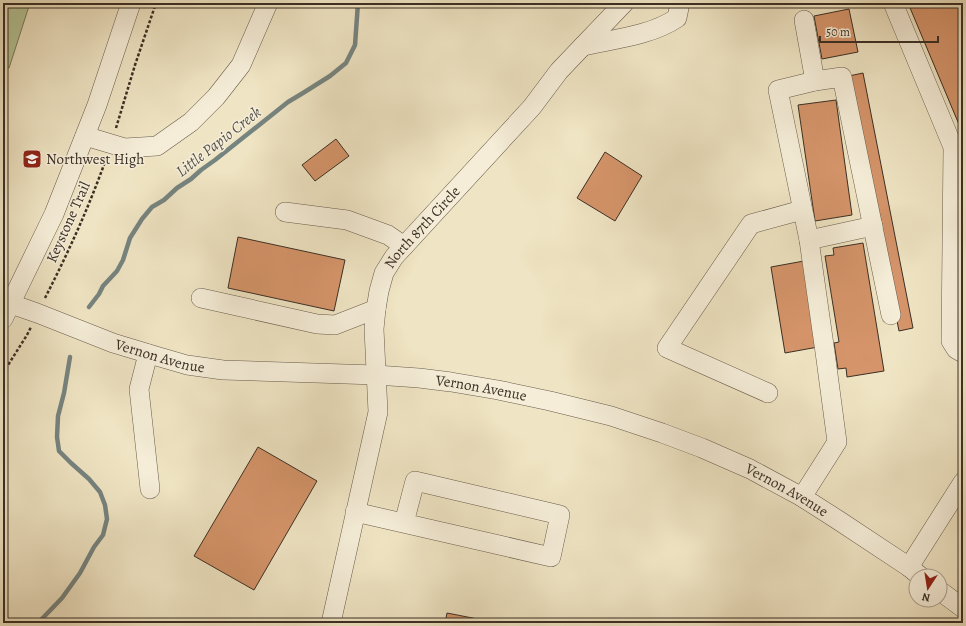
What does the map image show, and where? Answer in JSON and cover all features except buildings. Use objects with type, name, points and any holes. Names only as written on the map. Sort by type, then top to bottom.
[{"type":"street","points":[[5,307],[54,214],[97,105],[131,3]]},
{"type":"street","points":[[85,136],[125,148],[157,146],[191,122],[216,97],[241,65],[268,3]]},
{"type":"street","name":"North 87th Circle","points":[[331,623],[378,412],[374,329],[379,291],[384,274],[394,257],[532,107],[559,71],[624,3]]},
{"type":"street","points":[[583,46],[642,34],[669,23],[677,18],[680,3]]},
{"type":"street","points":[[893,3],[958,148],[950,341],[956,349],[963,353]]},
{"type":"street","points":[[804,20],[814,81]]},
{"type":"street","points":[[802,497],[837,442],[808,240],[778,90],[814,81],[842,77],[891,315]]},
{"type":"street","points":[[768,394],[667,348],[750,224],[802,210]]},
{"type":"street","points":[[285,212],[347,220],[388,235],[404,246]]},
{"type":"street","points":[[808,240],[873,226]]},
{"type":"street","points":[[201,298],[317,324],[335,325],[376,309]]},
{"type":"street","name":"Vernon Avenue","points":[[5,307],[37,313],[113,342],[187,365],[223,370],[376,375],[419,378],[498,390],[611,416],[702,448],[750,469],[802,497],[908,568]]},
{"type":"street","points":[[148,354],[139,389],[150,489]]},
{"type":"street","points":[[356,512],[551,557],[560,515],[416,481],[404,523]]},
{"type":"street","points":[[916,568],[963,482]]},
{"type":"street","points":[[948,597],[963,608]]},
{"type":"path","name":"Keystone Trail","points":[[3,373],[27,335],[60,268],[95,190],[156,3]]},
{"type":"green space","points":[[3,3],[30,3],[9,68],[3,66]]},
{"type":"waterway","name":"Little Papio Creek","points":[[89,307],[103,286],[117,271],[123,260],[130,238],[142,219],[152,207],[164,200],[177,188],[191,179],[288,102],[330,76],[346,63],[355,45],[358,3]]},
{"type":"waterway","points":[[38,623],[62,598],[80,573],[94,547],[103,535],[107,519],[105,505],[100,492],[89,479],[59,451],[57,437],[58,416],[64,393],[70,357]]},
{"type":"place","name":"Northwest High","points":[[32,159]]}]
